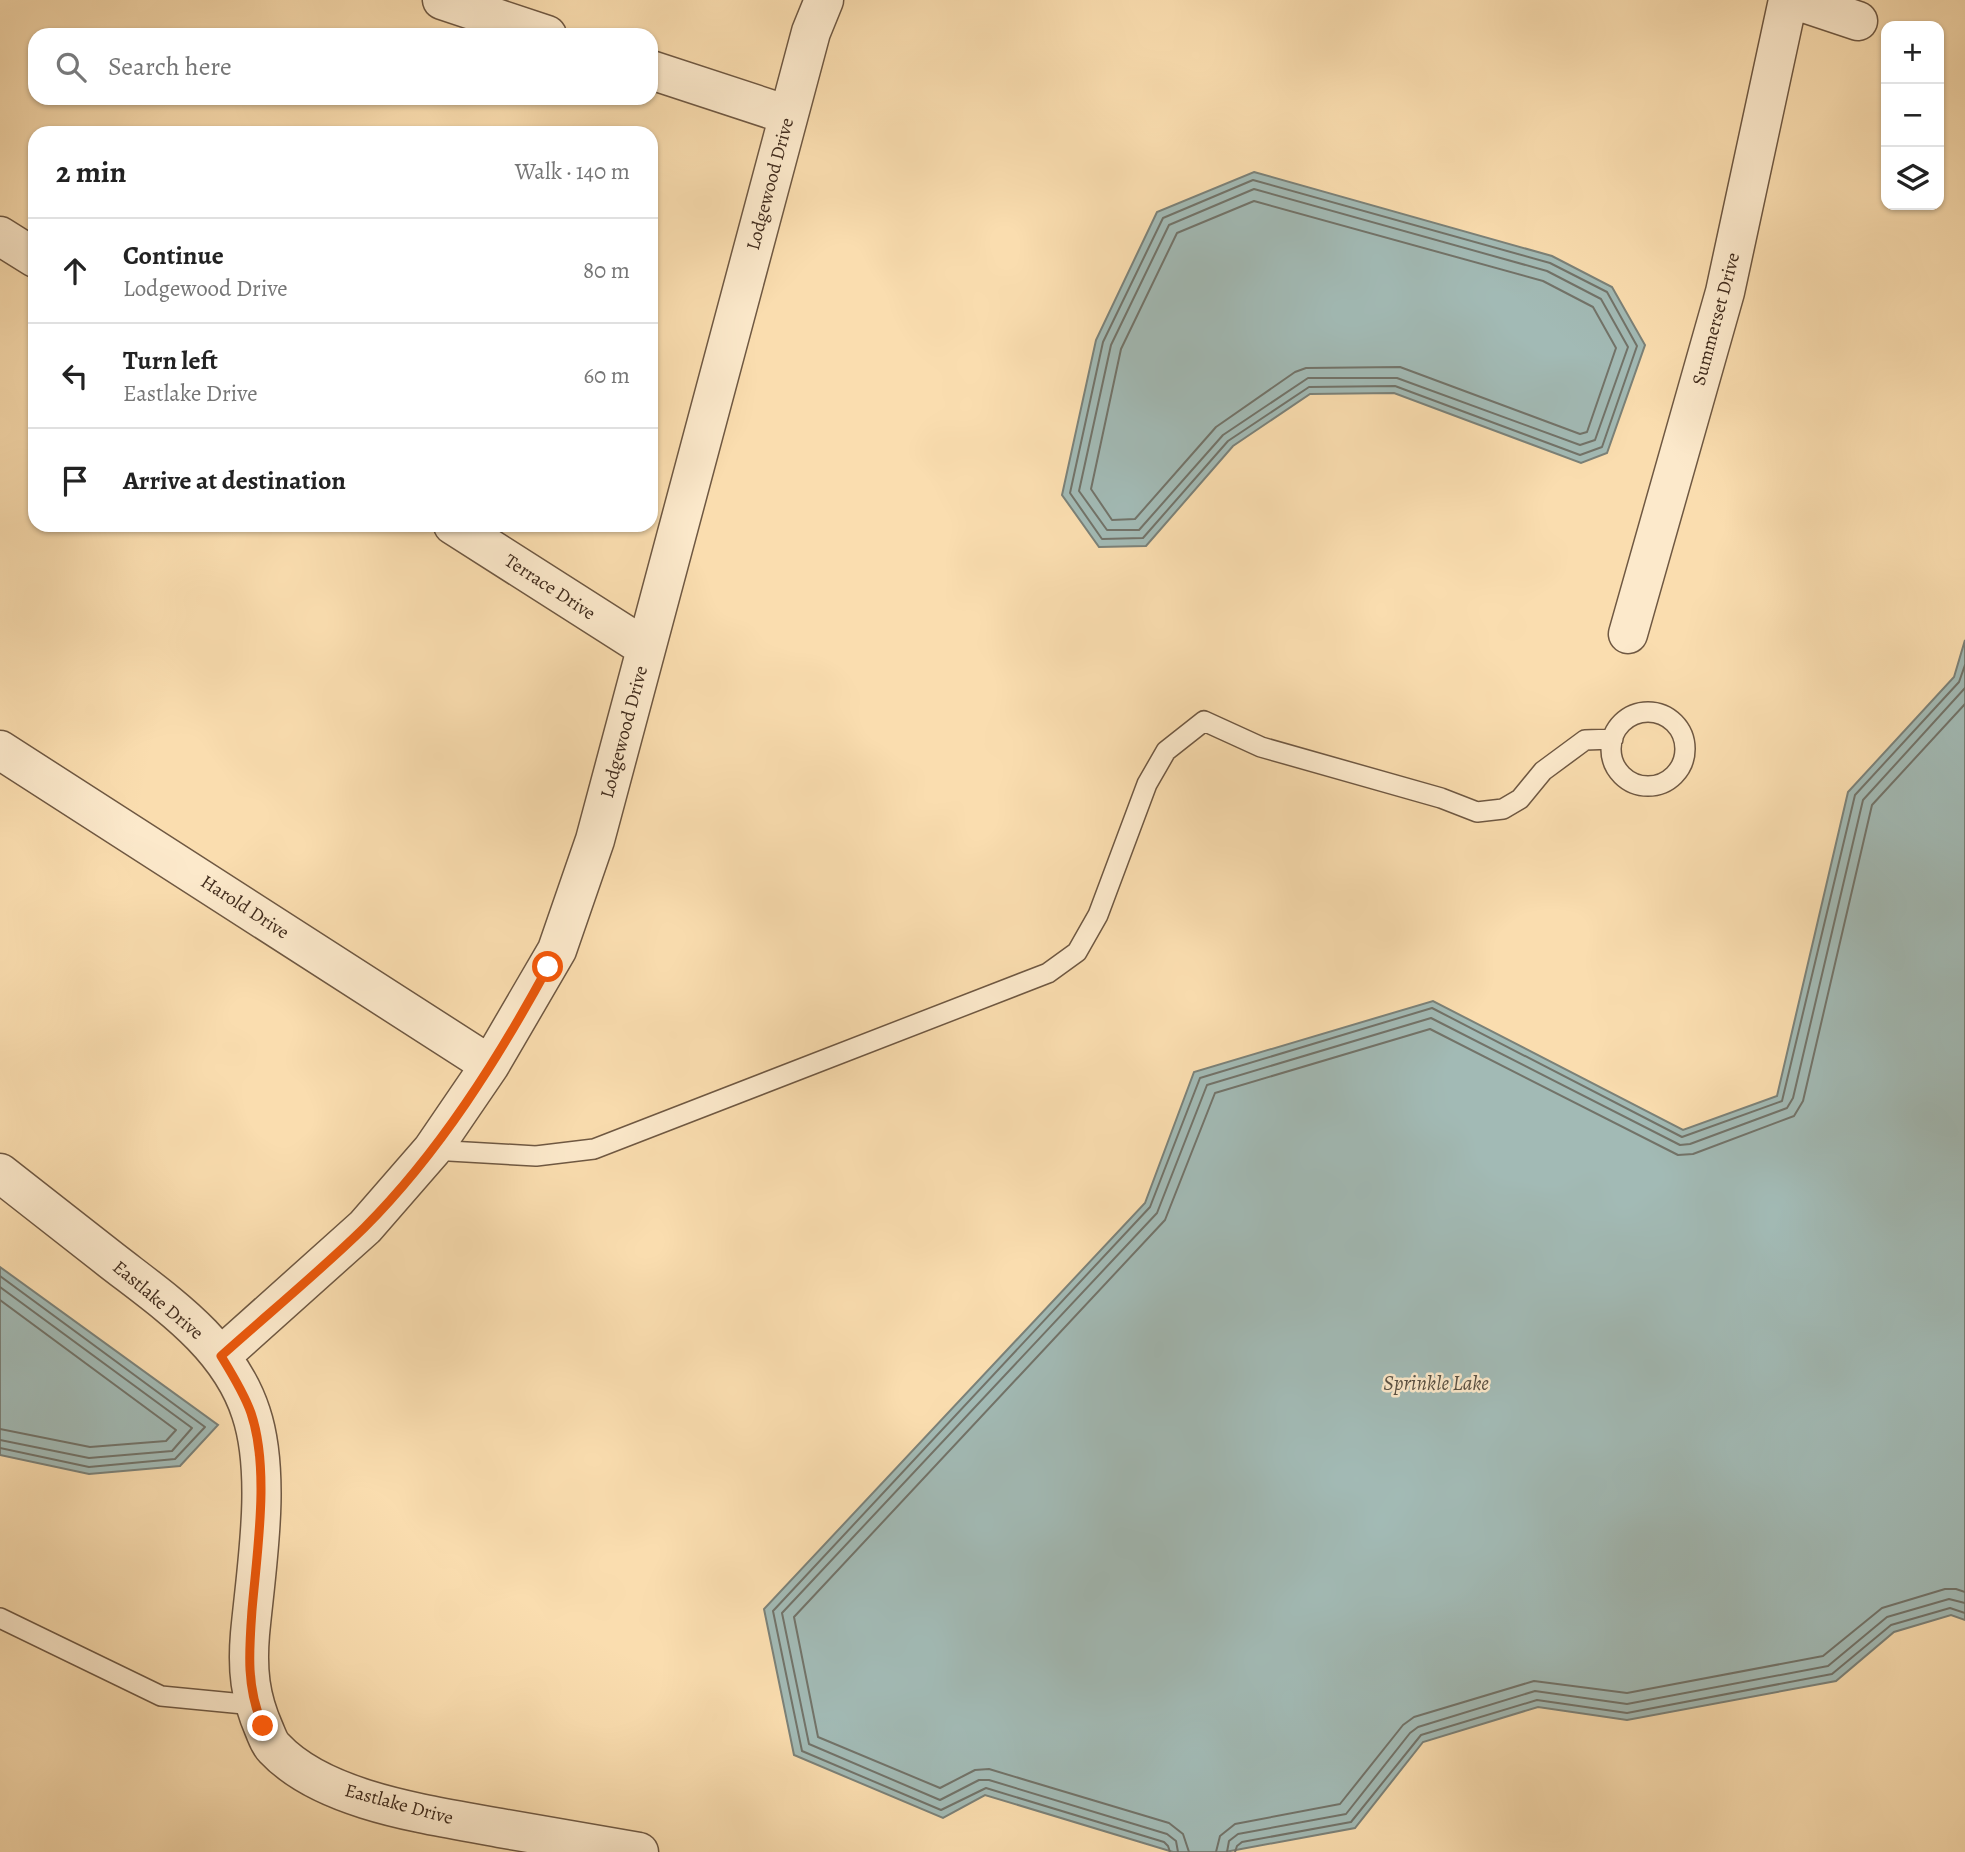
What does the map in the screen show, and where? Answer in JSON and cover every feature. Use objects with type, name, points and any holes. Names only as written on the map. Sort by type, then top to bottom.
[{"type":"street","points":[[442,0],[526,28]]},
{"type":"street","name":"Lodgewood Drive","points":[[221,1356],[365,1227],[432,1150],[490,1065],[557,950],[595,840],[788,115],[811,32],[824,0]]},
{"type":"street","name":"Summerset Drive","points":[[1628,634],[1725,292],[1788,0]]},
{"type":"street","points":[[1795,0],[1858,21]]},
{"type":"street","points":[[658,72],[788,115]]},
{"type":"street","points":[[0,236],[28,254]]},
{"type":"street","name":"Terrace Drive","points":[[464,532],[646,648]]},
{"type":"street","name":"Harold Drive","points":[[0,750],[490,1065]]},
{"type":"street","name":"Eastlake Drive","points":[[0,1172],[191,1324],[221,1356],[251,1413],[260,1476],[260,1524],[249,1673],[254,1705],[272,1746],[298,1770],[330,1786],[382,1804],[639,1852]]},
{"type":"lane","points":[[432,1150],[536,1156],[594,1149],[1048,973],[1077,952],[1098,915],[1147,785],[1166,751],[1204,720],[1261,747],[1441,798],[1478,812],[1503,809],[1520,799],[1544,771],[1586,740],[1613,739]]},
{"type":"lane","points":[[0,1618],[161,1696],[254,1705]]},
{"type":"water","points":[[1254,172],[1552,256],[1612,287],[1645,345],[1607,453],[1581,463],[1394,393],[1310,394],[1233,446],[1146,546],[1099,547],[1062,495],[1096,340],[1157,212]]},
{"type":"water","name":"Sprinkle Lake","points":[[1965,640],[1965,1620],[1951,1615],[1894,1632],[1836,1681],[1627,1720],[1538,1707],[1423,1742],[1355,1828],[1225,1852],[1173,1852],[985,1795],[943,1818],[794,1755],[764,1609],[1145,1203],[1194,1072],[1433,1001],[1683,1130],[1777,1096],[1848,792],[1954,677]]},
{"type":"water","points":[[0,1267],[218,1425],[180,1466],[89,1474],[0,1455]]},
{"type":"route","points":[[263,1726],[254,1705],[249,1673],[249,1643],[260,1524],[257,1441],[251,1413],[242,1391],[221,1356],[365,1227],[432,1150],[490,1065],[548,967]]}]
